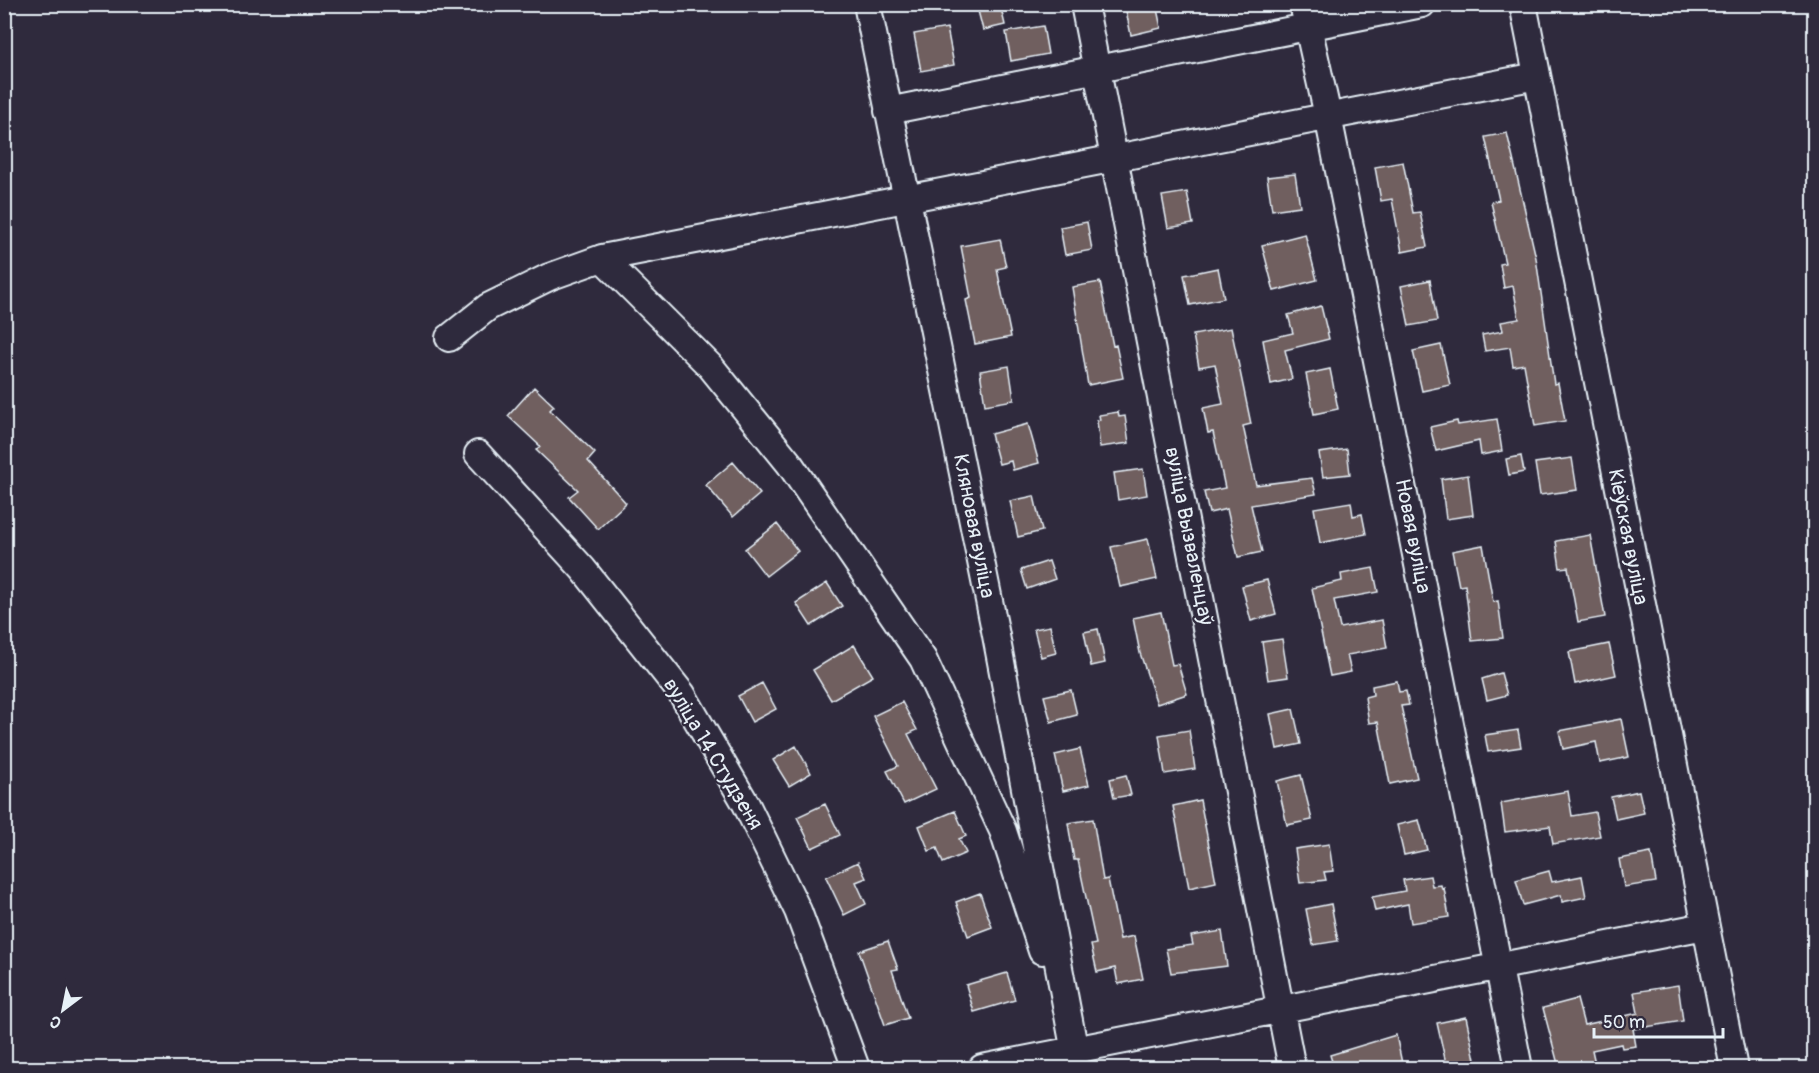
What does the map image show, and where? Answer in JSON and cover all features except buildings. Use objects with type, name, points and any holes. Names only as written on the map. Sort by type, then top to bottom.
[{"type":"street","name":"Кляновая вуліца","points":[[867,4],[994,625],[1076,1058]]},
{"type":"street","name":"вуліца Вызваленцаў","points":[[1084,4],[1292,1068]]},
{"type":"street","points":[[888,111],[1096,69],[1306,16],[1422,4]]},
{"type":"street","name":"Кіеўская вуліца","points":[[1523,4],[1734,1068]]},
{"type":"street","name":"Новая вуліца","points":[[1306,16],[1519,1068]]},
{"type":"street","points":[[449,338],[488,307],[549,277],[602,258],[1115,156],[1537,76]]},
{"type":"street","points":[[602,258],[711,367],[789,463],[923,659],[1002,831],[1076,1058]]},
{"type":"street","name":"вуліца 14 Студзеня","points":[[478,454],[584,569],[682,694],[746,804],[798,911],[856,1068]]},
{"type":"street","points":[[982,1068],[1076,1058],[1280,1010],[1705,926]]}]
